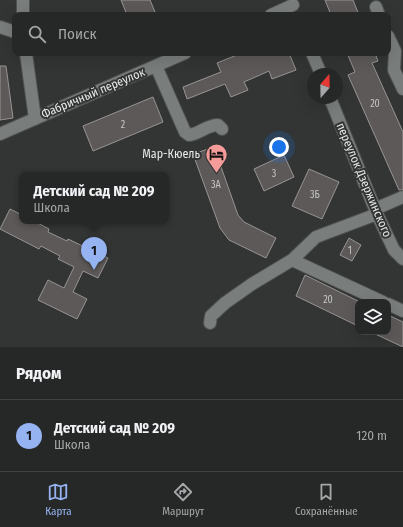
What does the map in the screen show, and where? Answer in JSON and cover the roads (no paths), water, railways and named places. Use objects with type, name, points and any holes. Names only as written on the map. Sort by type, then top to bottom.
[{"type":"street","points":[[23,0],[23,12]]},
{"type":"street","points":[[280,12],[294,7]]},
{"type":"street","points":[[0,27],[12,31]]},
{"type":"street","points":[[391,42],[395,51],[394,70],[403,89]]},
{"type":"street","points":[[26,56],[35,118]]},
{"type":"street","name":"Фабричный переулок","points":[[0,134],[178,56]]},
{"type":"street","points":[[313,56],[318,68]]},
{"type":"street","points":[[156,66],[185,132],[189,135],[194,134],[211,125],[218,125],[222,129]]},
{"type":"street","name":"переулок Дзержинского","points":[[332,104],[376,211],[394,250],[403,259]]},
{"type":"street","points":[[210,323],[211,316],[225,303],[252,284],[292,260],[316,237],[376,211],[403,197]]},
{"type":"street","points":[[292,260],[376,299]]},
{"type":"street","points":[[391,305],[403,311]]},
{"type":"place","name":"Мар-Кюель","points":[[216,174]]},
{"type":"place","name":"Детский сад № 209","points":[[94,270]]}]
